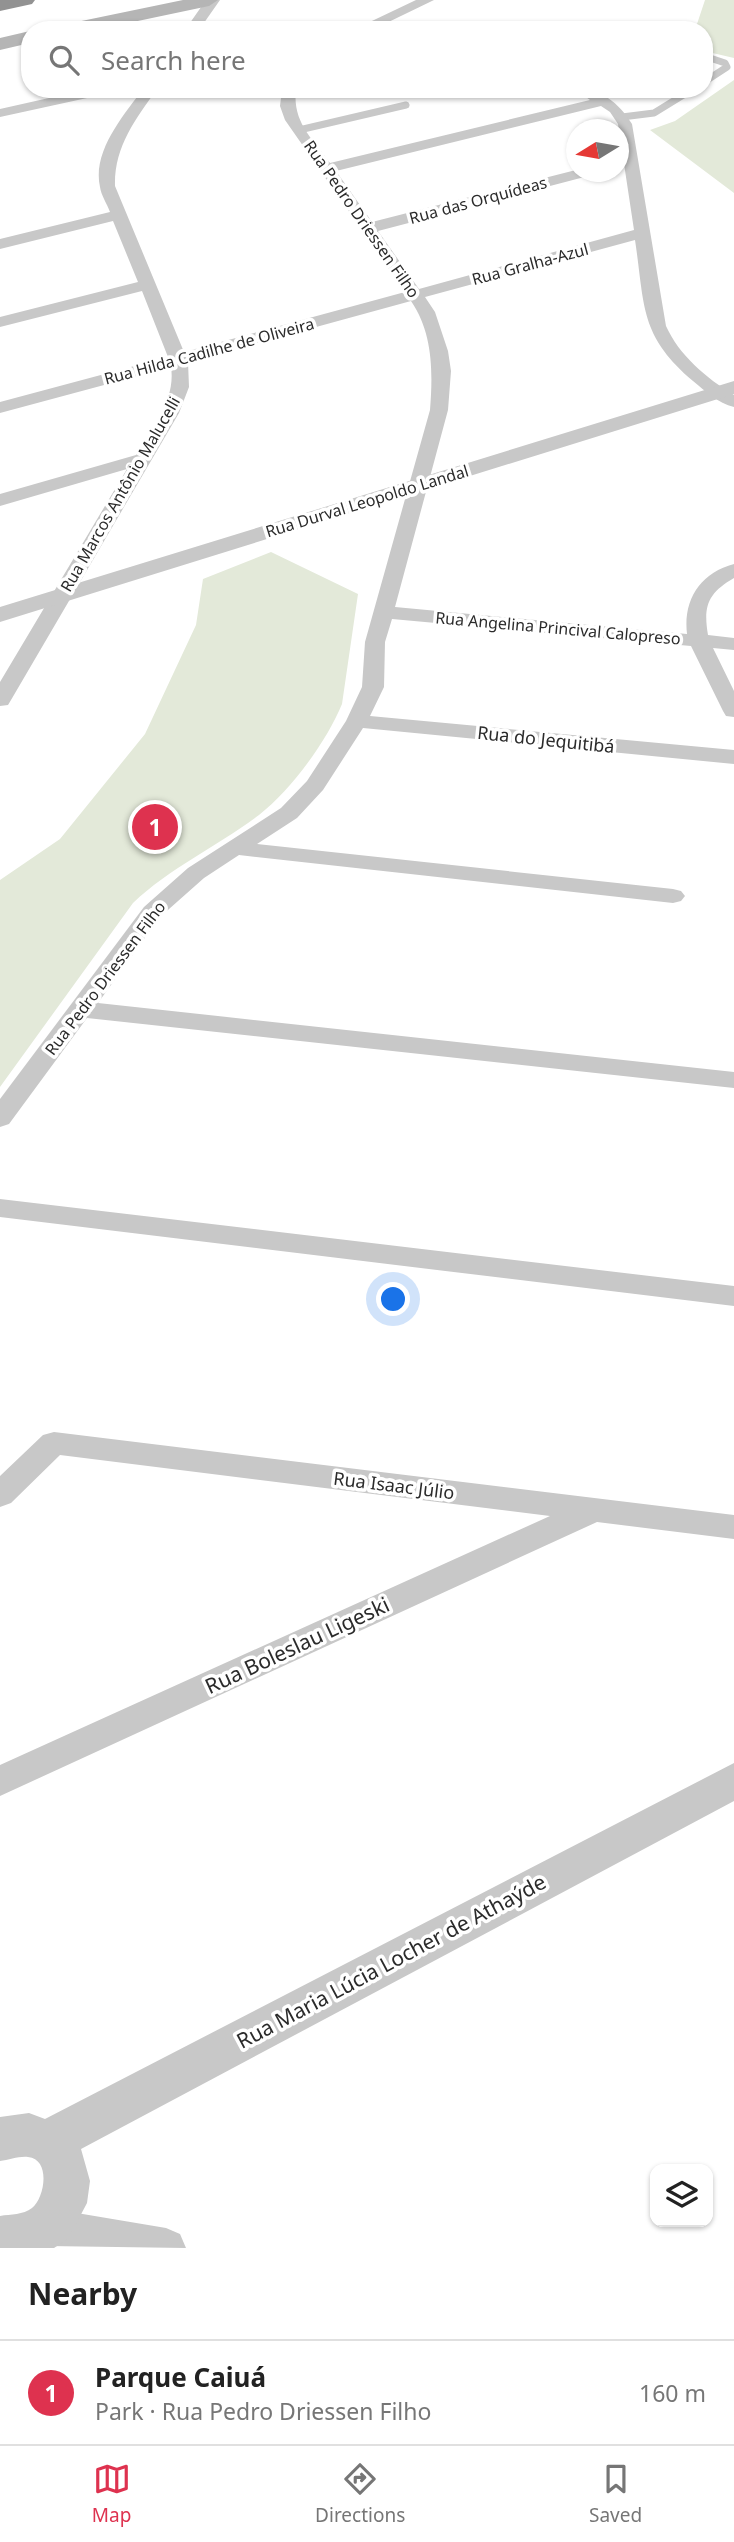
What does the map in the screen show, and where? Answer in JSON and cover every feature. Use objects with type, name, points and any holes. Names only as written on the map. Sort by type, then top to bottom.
[{"type":"highway","points":[[0,5],[25,0]]},
{"type":"main road","points":[[110,21],[211,0]]},
{"type":"main road","points":[[0,44],[21,39]]},
{"type":"street","points":[[198,21],[211,0]]},
{"type":"street","points":[[380,21],[426,0]]},
{"type":"street","points":[[0,113],[69,98]]},
{"type":"street","name":"Rua Marcos Antônio Malucelli","points":[[0,700],[143,459],[179,393],[182,374],[178,359],[107,186],[107,159],[117,137],[144,98]]},
{"type":"street","name":"Rua Pedro Driessen Filho","points":[[0,1118],[159,905],[196,873],[289,814],[302,800],[357,721],[373,687],[375,642],[439,410],[442,371],[434,330],[417,295],[299,130],[287,106],[288,98]]},
{"type":"street","points":[[599,98],[622,117]]},
{"type":"street","points":[[326,169],[605,101]]},
{"type":"street","name":"Rua das Orquídeas","points":[[369,228],[566,177]]},
{"type":"street","points":[[629,179],[642,233],[652,308],[661,335],[678,359],[728,394]]},
{"type":"street","points":[[0,244],[117,215]]},
{"type":"street","name":"Rua Gralha-Azul","points":[[417,295],[642,233]]},
{"type":"street","points":[[0,322],[146,285]]},
{"type":"street","name":"Rua Hilda Cadilhe de Oliveira","points":[[0,408],[417,295]]},
{"type":"street","name":"Rua Durval Leopoldo Landal","points":[[0,615],[418,485],[728,394]]},
{"type":"street","points":[[0,500],[143,459]]},
{"type":"street","points":[[734,570],[716,579],[697,605],[693,618],[698,640],[734,711]]},
{"type":"street","name":"Rua Angelina Princival Calopreso","points":[[383,612],[734,644]]},
{"type":"street","name":"Rua do Jequitibá","points":[[357,721],[734,757]]},
{"type":"street","points":[[235,848],[673,896]]},
{"type":"street","points":[[80,1009],[734,1080]]},
{"type":"street","points":[[0,1208],[734,1296]]},
{"type":"street","name":"Rua Isaac Júlio","points":[[0,1495],[54,1443],[734,1527]]},
{"type":"street","name":"Rua Boleslau Ligeski","points":[[0,1781],[594,1510]]},
{"type":"street","name":"Rua Maria Lúcia Locher de Athaýde","points":[[48,2142],[734,1781]]},
{"type":"street","points":[[0,2138],[24,2134],[48,2142],[63,2159],[69,2182],[67,2199],[59,2214],[47,2227],[33,2236],[16,2240],[0,2239]]},
{"type":"street","points":[[47,2227],[166,2248]]},
{"type":"lane","points":[[713,60],[725,63],[727,67],[713,76]]},
{"type":"lane","points":[[622,117],[654,113],[678,98]]},
{"type":"lane","points":[[299,130],[406,105]]},
{"type":"green space","points":[[705,0],[734,0],[734,58],[713,53],[713,21],[698,21]]},
{"type":"green space","points":[[734,80],[734,193],[650,130],[675,121],[708,98],[713,98],[713,95]]},
{"type":"green space","points":[[271,552],[358,594],[342,704],[335,718],[307,764],[271,805],[163,878],[133,903],[0,1087],[0,880],[60,839],[145,734],[196,625],[203,579]]},
{"type":"place","name":"Parque Caiuá","points":[[155,827]]}]
